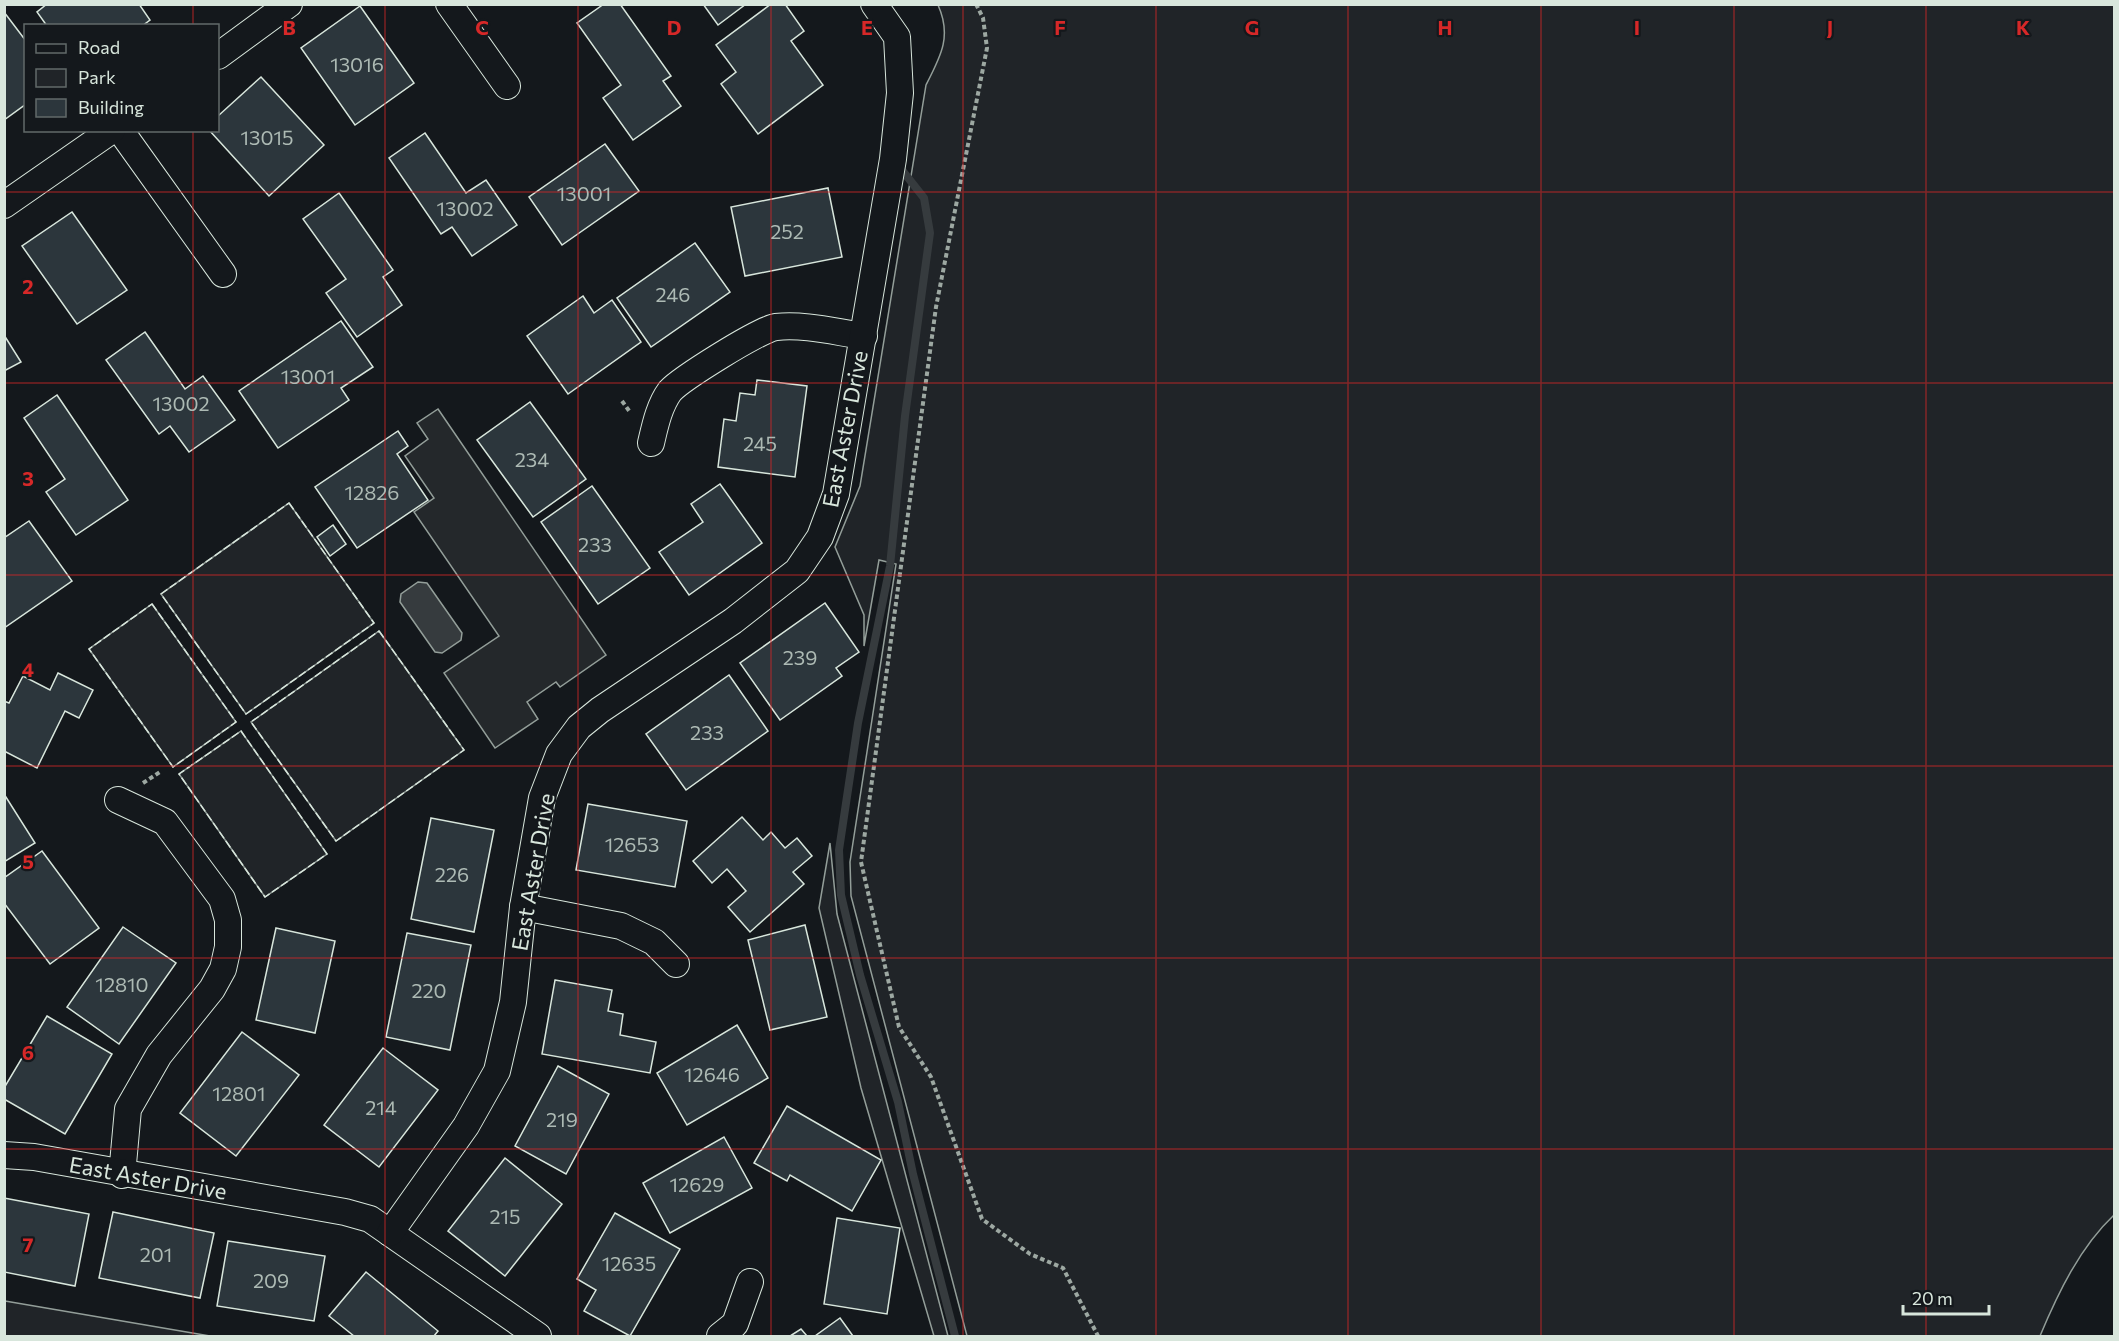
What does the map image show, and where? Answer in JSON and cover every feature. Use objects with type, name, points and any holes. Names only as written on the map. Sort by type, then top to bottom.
[{"type":"street","points":[[219,55],[289,4]]},
{"type":"street","points":[[449,4],[507,86]]},
{"type":"street","name":"East Aster Drive","points":[[4,1155],[34,1157],[123,1175],[345,1212],[370,1219],[390,1233],[466,1126],[497,1071],[513,1002],[523,907],[543,798],[559,754],[579,727],[600,710],[733,621],[797,571],[820,537],[836,494],[893,159],[900,93],[897,37],[874,4]]},
{"type":"street","points":[[4,205],[109,132]]},
{"type":"street","points":[[121,132],[223,274]]},
{"type":"street","points":[[651,443],[657,417],[671,391],[740,343],[774,327],[809,328],[864,336]]},
{"type":"street","points":[[118,800],[165,822],[222,899],[228,929],[228,947],[223,969],[217,980],[159,1055],[128,1109],[123,1175]]},
{"type":"street","points":[[523,907],[621,926],[654,942],[676,964]]},
{"type":"street","points":[[390,1233],[538,1336]]},
{"type":"street","points":[[720,1336],[735,1324],[750,1282]]},
{"type":"path","points":[[976,4],[983,18],[987,48],[936,307],[861,862],[899,1027],[931,1077],[981,1220],[1030,1254],[1063,1268],[1098,1336]]},
{"type":"green space","points":[[938,5],[2114,5],[2114,1215],[2080,1256],[2054,1303],[2040,1336],[967,1336],[851,896],[850,862],[896,564],[879,560],[864,646],[864,615],[835,547],[860,486],[926,85],[943,46],[944,26]]},
{"type":"green space","points":[[289,503],[374,623],[246,714],[161,594]]},
{"type":"green space","points":[[152,604],[236,722],[173,767],[89,649]]},
{"type":"green space","points":[[379,631],[464,750],[336,841],[251,722]]},
{"type":"green space","points":[[241,731],[327,854],[265,897],[179,774]]},
{"type":"green space","points":[[830,843],[837,914],[948,1336],[934,1336],[861,1088],[819,908]]},
{"type":"green space","points":[[5,1301],[210,1336],[5,1336]]},
{"type":"shaded area","points":[[438,409],[606,655],[560,687],[556,682],[527,702],[538,719],[495,748],[444,673],[499,636],[414,512],[434,498],[405,456],[428,439],[417,423]]},
{"type":"shaded area","points":[[418,582],[427,583],[462,633],[461,640],[442,653],[435,652],[400,602],[401,594]]},
{"type":"building","points":[[47,4],[139,4],[150,20],[145,24],[46,24],[37,12]]},
{"type":"building","points":[[604,4],[620,4],[671,76],[663,81],[681,106],[633,140],[603,98],[621,85],[577,23]]},
{"type":"building","points":[[703,4],[746,4],[718,25]]},
{"type":"building","points":[[771,4],[785,4],[804,31],[791,41],[823,85],[758,134],[721,84],[736,72],[716,45]]},
{"type":"building","points":[[360,6],[414,83],[355,125],[301,48]]},
{"type":"building","points":[[4,12],[24,38],[24,105],[4,120]]},
{"type":"building","points":[[261,77],[324,145],[269,196],[211,132],[219,132],[219,115]]},
{"type":"building","points":[[425,133],[466,193],[486,180],[517,225],[472,256],[452,227],[441,234],[389,158]]},
{"type":"building","points":[[605,144],[639,191],[562,245],[529,197]]},
{"type":"building","points":[[828,188],[842,257],[745,276],[731,207]]},
{"type":"building","points":[[339,193],[393,270],[383,277],[402,305],[357,337],[326,293],[346,279],[303,219]]},
{"type":"building","points":[[72,212],[127,290],[77,324],[22,246]]},
{"type":"building","points":[[695,243],[730,292],[651,347],[617,298]]},
{"type":"building","points":[[583,296],[594,313],[612,300],[641,342],[568,394],[527,336]]},
{"type":"building","points":[[341,321],[373,367],[341,388],[349,400],[278,448],[239,391]]},
{"type":"building","points":[[145,332],[185,389],[203,376],[235,420],[189,452],[170,426],[159,434],[106,360]]},
{"type":"building","points":[[4,335],[21,362],[4,371]]},
{"type":"building","points":[[757,380],[807,386],[795,477],[718,467],[724,419],[736,421],[740,393],[755,395]]},
{"type":"building","points":[[57,395],[128,500],[76,535],[46,492],[65,479],[24,418]]},
{"type":"building","points":[[530,402],[586,479],[533,517],[477,440]]},
{"type":"building","points":[[398,431],[408,446],[397,454],[428,500],[357,548],[315,487]]},
{"type":"building","points":[[720,484],[762,543],[689,595],[659,552],[703,522],[691,504]]},
{"type":"building","points":[[592,486],[650,568],[598,604],[541,522]]},
{"type":"building","points":[[29,521],[72,581],[4,628],[4,538]]},
{"type":"building","points":[[333,525],[346,544],[330,556],[317,537]]},
{"type":"building","points":[[825,603],[859,652],[836,668],[842,676],[780,720],[740,663]]},
{"type":"building","points":[[58,673],[93,690],[79,718],[65,711],[37,768],[4,751],[4,701],[9,703],[23,676],[50,690]]},
{"type":"building","points":[[729,675],[768,731],[686,790],[646,734]]},
{"type":"building","points":[[4,794],[35,843],[4,862]]},
{"type":"building","points":[[588,804],[687,821],[675,887],[576,870]]},
{"type":"building","points":[[742,817],[763,840],[771,832],[785,848],[797,838],[812,856],[793,872],[804,884],[750,932],[728,907],[746,891],[727,869],[712,883],[693,861]]},
{"type":"building","points":[[431,818],[494,830],[474,932],[411,919]]},
{"type":"building","points":[[42,851],[99,928],[50,964],[4,903],[4,878]]},
{"type":"building","points":[[805,925],[827,1017],[770,1030],[748,940]]},
{"type":"building","points":[[123,927],[176,963],[119,1044],[67,1007]]},
{"type":"building","points":[[276,928],[335,941],[315,1033],[256,1020]]},
{"type":"building","points":[[407,933],[471,945],[450,1050],[386,1037]]},
{"type":"building","points":[[555,980],[612,990],[608,1011],[623,1014],[620,1035],[656,1042],[650,1073],[542,1054]]},
{"type":"building","points":[[47,1016],[112,1054],[65,1134],[4,1099],[4,1088]]},
{"type":"building","points":[[737,1025],[768,1078],[687,1125],[657,1073]]},
{"type":"building","points":[[242,1032],[299,1075],[236,1156],[180,1113]]},
{"type":"building","points":[[383,1048],[438,1090],[379,1167],[324,1125]]},
{"type":"building","points":[[558,1066],[609,1094],[566,1174],[515,1146]]},
{"type":"building","points":[[787,1106],[881,1160],[852,1211],[790,1175],[787,1181],[754,1163]]},
{"type":"building","points":[[724,1137],[752,1188],[670,1233],[643,1183]]},
{"type":"building","points":[[505,1158],[562,1204],[505,1276],[448,1231]]},
{"type":"building","points":[[4,1198],[89,1214],[75,1286],[4,1272]]},
{"type":"building","points":[[113,1212],[214,1233],[200,1298],[99,1278]]},
{"type":"building","points":[[615,1213],[680,1249],[630,1336],[584,1311],[596,1290],[577,1279]]},
{"type":"building","points":[[837,1218],[900,1228],[887,1314],[824,1304]]},
{"type":"building","points":[[228,1241],[325,1256],[314,1321],[217,1306]]},
{"type":"building","points":[[366,1272],[438,1331],[434,1336],[354,1336],[329,1316]]},
{"type":"building","points":[[840,1318],[853,1336],[815,1336]]},
{"type":"building","points":[[801,1329],[807,1336],[790,1336]]},
{"type":"waterway","points":[[898,165],[924,198],[930,233],[905,416],[890,566],[858,723],[839,850],[841,895],[860,975],[898,1102],[913,1174],[955,1336]]},
{"type":"fence","points":[[289,503],[374,623],[246,714],[161,594],[289,503]]},
{"type":"fence","points":[[152,604],[236,722],[173,767],[89,649],[152,604]]},
{"type":"fence","points":[[379,631],[464,750],[336,841],[251,722],[379,631]]},
{"type":"fence","points":[[241,731],[327,854],[265,897],[179,774],[241,731]]}]
